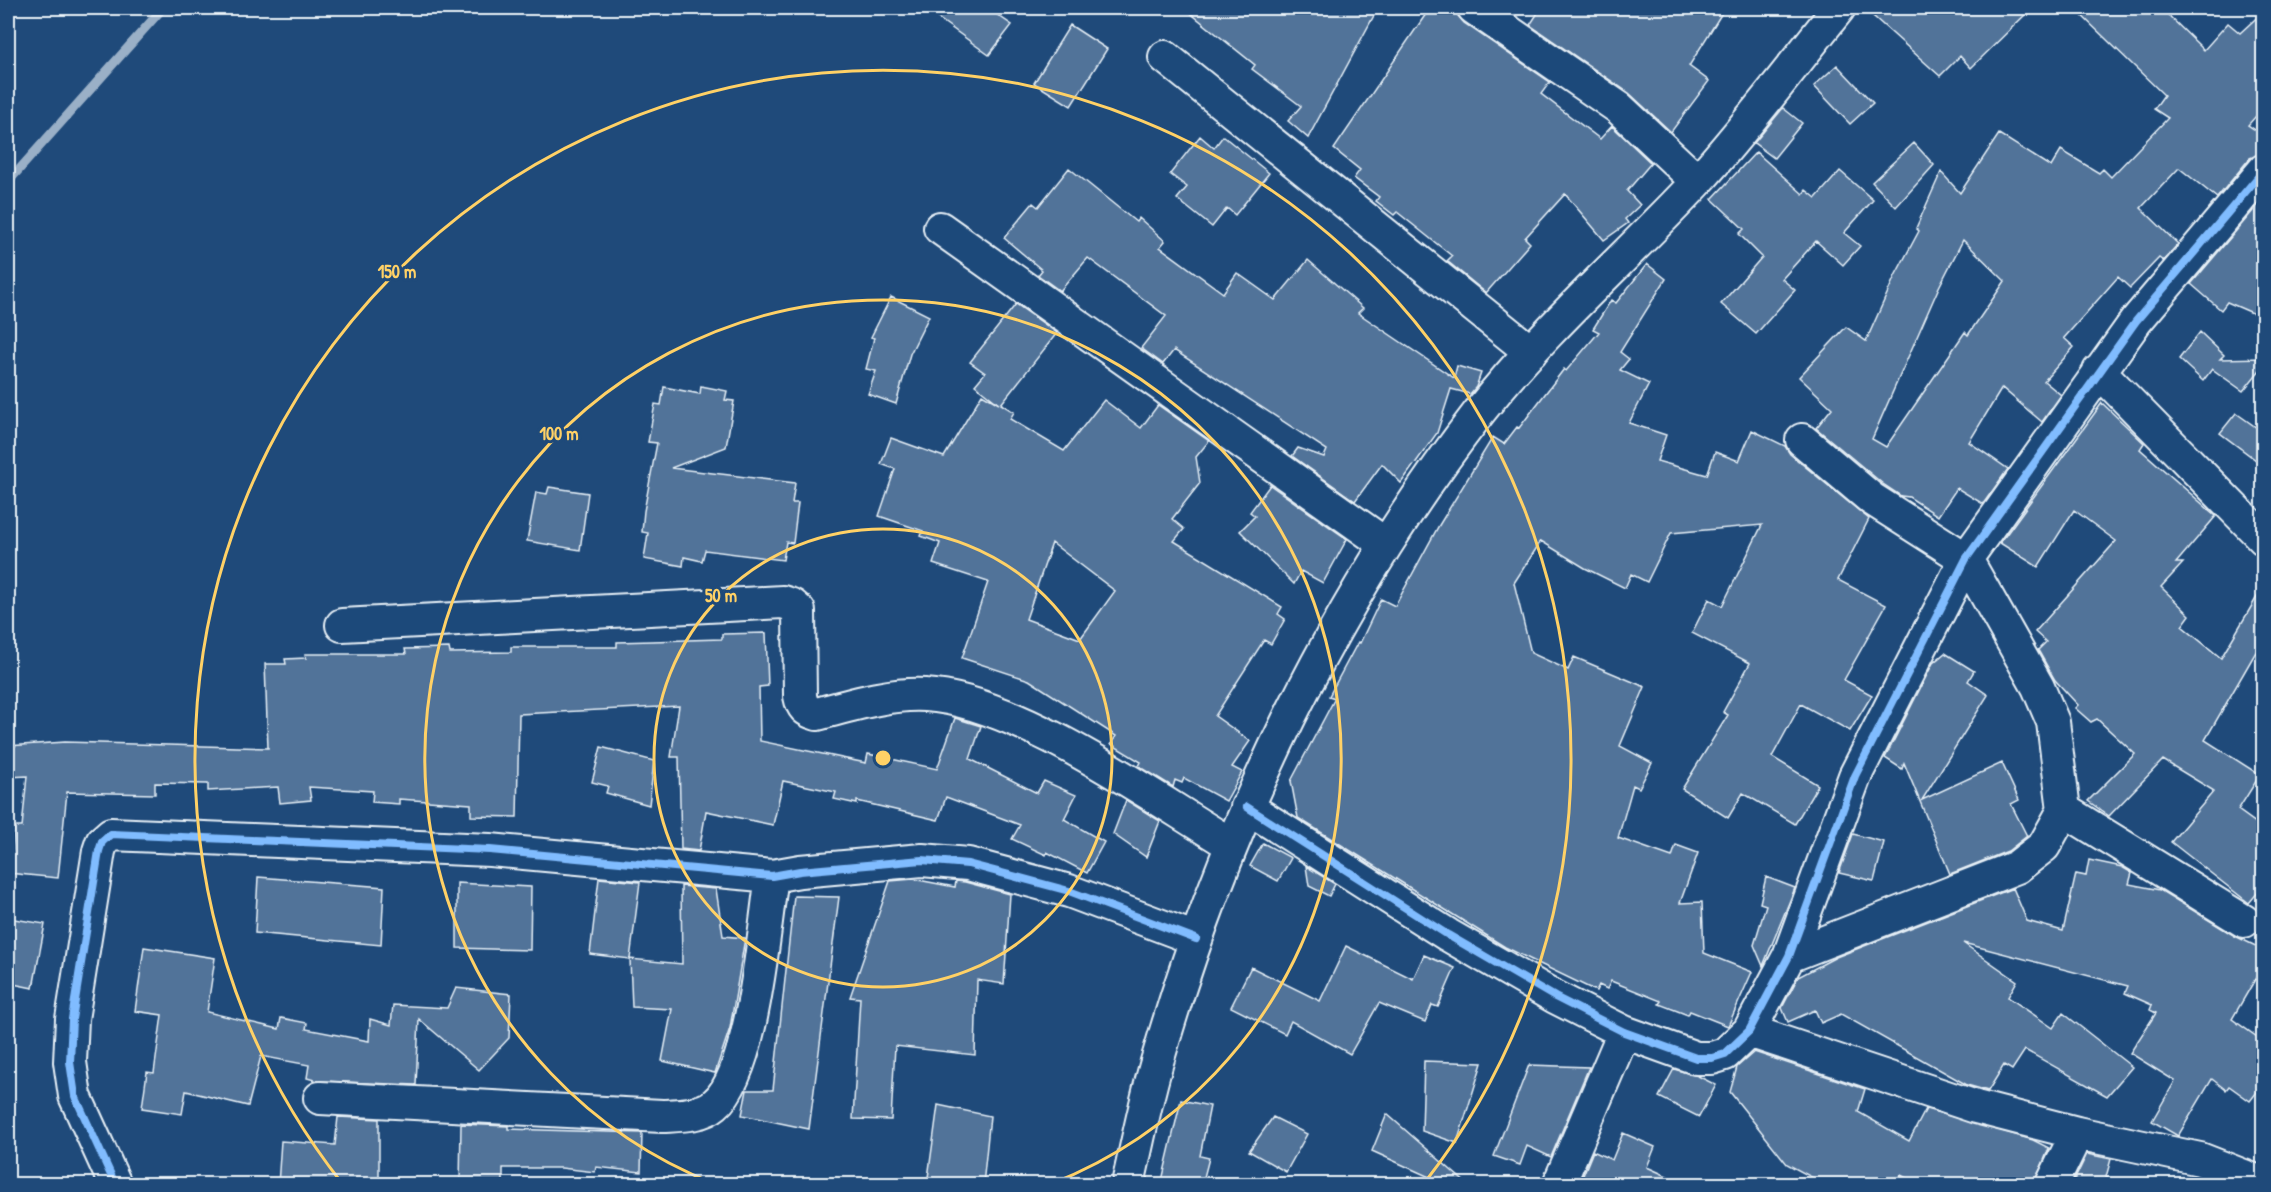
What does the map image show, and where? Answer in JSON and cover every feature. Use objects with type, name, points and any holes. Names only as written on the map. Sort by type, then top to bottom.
[{"type":"street","points":[[1474,8],[1619,108],[1698,181]]},
{"type":"street","points":[[1128,1185],[1158,1057],[1196,939],[1247,807],[1341,620],[1385,544],[1480,411],[1531,352],[1698,181],[1839,8]]},
{"type":"street","points":[[1164,57],[1531,352]]},
{"type":"street","points":[[1247,807],[1448,935],[1555,997],[1624,1032],[1696,1058],[1712,1058],[1725,1054],[1749,1031],[1789,956],[1855,776],[1966,559],[2136,321],[2264,170]]},
{"type":"street","points":[[940,228],[1385,544]]},
{"type":"street","points":[[2099,371],[2264,540]]},
{"type":"street","points":[[1789,956],[2017,867],[2044,846],[2064,810],[2053,722],[2038,687],[1966,559],[1872,499],[1802,440]]},
{"type":"street","points":[[342,625],[783,602],[799,611],[800,696],[801,705],[808,712],[817,714],[874,700],[925,695],[970,703],[1065,744],[1232,845]]},
{"type":"street","points":[[2064,810],[2244,921]]},
{"type":"street","points":[[115,1185],[75,1096],[70,1062],[72,1020],[99,851],[102,842],[111,834],[490,850],[772,876],[801,871],[922,861],[968,864],[1068,891],[1196,939]]},
{"type":"street","points":[[320,1098],[662,1116],[692,1114],[713,1107],[727,1093],[738,1065],[753,1001],[772,876]]},
{"type":"street","points":[[1749,1031],[1977,1107],[2077,1133],[2200,1159],[2264,1184]]},
{"type":"street","points":[[1559,1185],[1624,1032]]},
{"type":"street","points":[[2052,1185],[2077,1133]]},
{"type":"building","points":[[924,8],[987,8],[1012,25],[989,55]]},
{"type":"building","points":[[1184,8],[1378,8],[1308,138],[1288,121],[1301,106],[1252,69],[1255,65]]},
{"type":"building","points":[[1430,8],[1456,8],[1458,16],[1464,23],[1550,82],[1541,94],[1600,139],[1612,126],[1651,163],[1627,191],[1640,205],[1625,219],[1628,223],[1604,240],[1565,194],[1525,238],[1530,243],[1486,293],[1447,261],[1452,256],[1397,212],[1394,215],[1376,201],[1379,197],[1354,178],[1360,170],[1334,149]]},
{"type":"building","points":[[1541,8],[1725,8],[1689,66],[1709,81],[1671,132],[1629,93],[1530,25]]},
{"type":"building","points":[[1864,8],[2032,8],[1971,68],[1960,56],[1940,76]]},
{"type":"building","points":[[2074,8],[2161,8],[2204,50],[2228,23],[2240,33],[2264,11],[2264,107],[2248,125],[2264,136],[2264,153],[2250,158],[2217,198],[2179,168],[2141,208],[2178,244],[2163,261],[2159,258],[2130,288],[2118,277],[2064,338],[2074,347],[2044,381],[2061,395],[2042,422],[2002,388],[1969,442],[2008,469],[1983,504],[1957,488],[1938,516],[1909,497],[1901,496],[1883,484],[1816,428],[1832,408],[1799,377],[1846,327],[1866,341],[1895,276],[1919,231],[1916,228],[1941,172],[1960,193],[1999,134],[2051,167],[2061,150],[2099,173],[2103,169],[2111,177],[2168,118],[2154,109],[2164,95]],"holes":[[[1963,240],[2005,281],[1968,335],[1965,332],[1886,447],[1872,439],[1939,287]]]},
{"type":"building","points":[[1070,25],[1107,49],[1071,106],[1034,83]]},
{"type":"building","points":[[1837,65],[1873,103],[1850,124],[1814,86]]},
{"type":"building","points":[[1783,108],[1802,123],[1774,158],[1754,143]]},
{"type":"building","points":[[1200,136],[1214,148],[1223,136],[1269,173],[1235,215],[1227,208],[1212,227],[1177,199],[1187,187],[1170,174]]},
{"type":"building","points":[[1914,143],[1934,165],[1896,207],[1872,182]]},
{"type":"building","points":[[1756,152],[1803,194],[1806,190],[1816,198],[1840,171],[1873,200],[1844,233],[1860,246],[1843,265],[1816,241],[1782,279],[1795,290],[1756,334],[1721,304],[1762,257],[1739,234],[1744,229],[1712,199]]},
{"type":"building","points":[[1069,168],[1136,222],[1139,218],[1165,241],[1160,247],[1223,293],[1237,273],[1275,300],[1308,260],[1363,308],[1358,313],[1454,378],[1457,366],[1481,373],[1476,387],[1470,394],[1451,389],[1437,433],[1401,483],[1382,464],[1355,501],[1292,456],[1298,448],[1324,457],[1327,450],[1174,350],[1163,364],[1141,348],[1166,316],[1088,258],[1060,291],[1038,275],[1042,270],[1004,238],[1033,203],[1038,207]]},
{"type":"building","points":[[2264,198],[2264,318],[2227,302],[2221,310],[2191,284]]},
{"type":"building","points":[[1647,264],[1666,279],[1620,352],[1629,359],[1620,370],[1649,384],[1629,423],[1666,435],[1657,461],[1707,475],[1715,452],[1739,461],[1752,430],[1785,446],[1790,454],[1869,519],[1838,580],[1886,605],[1844,680],[1872,695],[1850,731],[1801,704],[1772,757],[1818,785],[1795,824],[1743,793],[1728,818],[1682,789],[1728,715],[1723,712],[1750,663],[1692,633],[1709,599],[1722,606],[1762,525],[1671,533],[1647,582],[1631,574],[1625,588],[1585,568],[1541,541],[1514,583],[1531,653],[1568,670],[1574,657],[1645,687],[1620,746],[1652,763],[1639,788],[1633,785],[1618,838],[1672,857],[1676,845],[1698,853],[1680,903],[1702,902],[1704,953],[1752,972],[1728,1026],[1690,1011],[1688,1015],[1659,1004],[1661,1001],[1611,981],[1607,989],[1599,985],[1596,991],[1505,947],[1298,818],[1291,781],[1335,698],[1329,696],[1358,642],[1360,643],[1381,599],[1395,606],[1438,527],[1493,437],[1504,444],[1517,427],[1519,428],[1564,369],[1566,371],[1599,332],[1593,329],[1611,300],[1616,303]]},
{"type":"building","points":[[891,297],[929,316],[910,354],[896,404],[868,394],[876,371],[866,369],[874,338],[871,337]]},
{"type":"building","points":[[1016,304],[1057,333],[1001,404],[1014,412],[1010,419],[1064,451],[1104,400],[1141,428],[1158,405],[1209,441],[1196,457],[1200,483],[1172,519],[1184,529],[1174,541],[1282,607],[1278,614],[1285,619],[1271,644],[1264,640],[1215,716],[1250,741],[1232,767],[1242,772],[1226,801],[1184,778],[1182,783],[1175,780],[1173,787],[1139,766],[1141,762],[1111,744],[1116,736],[1029,680],[962,658],[988,582],[933,564],[940,543],[921,536],[923,531],[879,516],[895,469],[881,464],[891,438],[944,457],[982,394],[999,404],[975,385],[985,373],[970,362]],"holes":[[[1052,543],[1115,591],[1080,639],[1026,619]]]},
{"type":"building","points":[[2200,332],[2224,355],[2220,359],[2264,358],[2264,365],[2243,391],[2212,369],[2203,381],[2179,359]]},
{"type":"building","points":[[701,386],[727,391],[725,400],[734,401],[726,447],[671,468],[795,483],[792,503],[798,503],[793,543],[786,542],[783,560],[705,550],[702,561],[684,557],[683,566],[644,559],[648,533],[642,532],[644,511],[657,443],[648,442],[655,404],[661,405],[664,387],[700,394]]},
{"type":"building","points":[[2102,403],[2144,443],[2140,449],[2216,516],[2176,563],[2183,563],[2161,587],[2190,615],[2182,626],[2221,658],[2264,585],[2264,638],[2205,740],[2260,775],[2238,810],[2264,829],[2264,885],[2249,903],[2171,842],[2214,791],[2163,760],[2109,816],[2088,801],[2135,754],[2097,719],[2091,722],[2075,708],[2078,705],[2055,680],[2038,650],[2046,642],[2035,632],[2116,541],[2074,510],[2038,567],[2000,543]]},
{"type":"building","points":[[2236,413],[2264,433],[2264,466],[2220,433]]},
{"type":"building","points":[[1270,485],[1347,539],[1323,583],[1301,571],[1294,584],[1240,531],[1255,516],[1250,512]]},
{"type":"building","points":[[549,487],[588,493],[580,550],[527,541],[536,492],[547,494]]},
{"type":"building","points":[[766,633],[768,686],[759,687],[760,741],[866,763],[868,754],[937,769],[955,718],[981,726],[970,759],[1037,793],[1044,781],[1076,795],[1064,819],[1104,842],[1087,873],[1047,852],[1046,855],[1012,839],[1020,825],[946,797],[938,820],[857,801],[857,804],[834,799],[836,792],[783,781],[773,825],[706,811],[699,851],[681,849],[679,757],[671,757],[679,706],[519,714],[517,817],[471,816],[471,804],[399,799],[399,804],[372,802],[373,791],[309,787],[311,800],[280,803],[278,787],[208,791],[208,784],[155,783],[155,794],[67,792],[58,878],[8,873],[8,849],[12,849],[14,827],[22,827],[27,776],[8,777],[8,746],[65,742],[268,748],[265,664],[286,664],[285,659],[306,658],[305,654],[406,654],[405,649],[449,648],[450,653],[511,652],[511,647],[617,647],[617,642],[722,639],[722,634]]},
{"type":"building","points":[[1945,653],[1974,671],[1968,681],[1988,695],[1922,800],[2002,763],[2019,800],[2011,804],[2027,836],[2008,851],[1950,874],[1904,763],[1902,769],[1885,758],[1933,663]]},
{"type":"building","points":[[601,747],[654,761],[649,805],[606,793],[608,786],[592,782]]},
{"type":"building","points":[[1126,800],[1160,821],[1146,857],[1113,834]]},
{"type":"building","points":[[1853,834],[1884,842],[1874,881],[1839,873]]},
{"type":"building","points":[[1263,843],[1291,858],[1278,881],[1250,866]]},
{"type":"building","points":[[2089,860],[2122,867],[2132,873],[2129,884],[2160,890],[2235,936],[2264,950],[2264,964],[2232,1019],[2264,1042],[2264,1083],[2250,1101],[2229,1086],[2226,1090],[2212,1079],[2178,1136],[2152,1121],[2175,1081],[2130,1053],[2156,1013],[2150,1010],[2152,1005],[2125,993],[2128,986],[1963,943],[2017,981],[2008,997],[2053,1028],[2063,1013],[2132,1067],[2107,1096],[2025,1050],[2012,1070],[2004,1065],[1988,1091],[1967,1085],[1841,1014],[1821,1023],[1815,1010],[1788,1022],[1782,1008],[1798,977],[1836,957],[2013,888],[2027,921],[2063,931],[2076,874],[2086,876]]},
{"type":"building","points":[[1306,866],[1335,884],[1329,896],[1309,886]]},
{"type":"building","points":[[258,877],[384,887],[381,945],[255,933]]},
{"type":"building","points":[[1766,877],[1795,888],[1763,966],[1754,945],[1766,905],[1760,903]]},
{"type":"building","points":[[599,878],[640,882],[630,959],[590,954]]},
{"type":"building","points":[[913,879],[955,887],[956,881],[965,882],[1010,894],[1004,984],[977,980],[975,1055],[895,1046],[891,1120],[853,1119],[860,998],[850,997],[890,881]]},
{"type":"building","points":[[457,883],[531,887],[530,950],[457,948]]},
{"type":"building","points":[[681,886],[716,889],[723,936],[745,938],[730,1028],[715,1073],[662,1061],[672,1009],[632,1007],[630,959],[682,964]]},
{"type":"building","points":[[794,896],[839,897],[809,1129],[742,1115],[747,1090],[773,1090]]},
{"type":"building","points":[[8,918],[45,924],[33,988],[8,983]]},
{"type":"building","points":[[1346,946],[1413,979],[1424,955],[1455,968],[1438,1007],[1432,1005],[1425,1022],[1379,1003],[1350,1054],[1291,1021],[1285,1034],[1231,1007],[1251,967],[1320,1001]]},
{"type":"building","points":[[144,947],[215,958],[207,1012],[279,1029],[281,1018],[307,1023],[306,1029],[369,1041],[370,1019],[391,1025],[393,1005],[447,1008],[456,988],[511,994],[509,1038],[479,1070],[419,1019],[416,1085],[318,1081],[307,1078],[309,1065],[261,1056],[248,1106],[186,1091],[182,1114],[142,1108],[147,1072],[154,1073],[162,1015],[135,1011]]},
{"type":"building","points":[[1754,1052],[1865,1089],[1858,1112],[1909,1141],[1926,1109],[2033,1140],[2049,1148],[2034,1185],[1919,1185],[1901,1175],[1895,1185],[1826,1185],[1787,1164],[1730,1092],[1737,1067]]},
{"type":"building","points":[[1424,1061],[1482,1063],[1457,1143],[1422,1131]]},
{"type":"building","points":[[1529,1065],[1589,1067],[1551,1157],[1527,1146],[1520,1165],[1494,1156]]},
{"type":"building","points":[[1674,1069],[1698,1076],[1716,1085],[1699,1117],[1659,1097]]},
{"type":"building","points":[[1181,1100],[1210,1106],[1200,1156],[1209,1158],[1202,1185],[1161,1185]]},
{"type":"building","points":[[938,1105],[990,1116],[983,1185],[927,1185]]},
{"type":"building","points":[[1387,1114],[1468,1185],[1447,1185],[1372,1151]]},
{"type":"building","points":[[338,1117],[379,1119],[379,1185],[278,1185],[281,1141],[335,1145]]},
{"type":"building","points":[[1273,1117],[1307,1134],[1286,1172],[1249,1151]]},
{"type":"building","points":[[461,1124],[508,1126],[508,1129],[642,1133],[641,1172],[596,1167],[595,1172],[561,1168],[503,1168],[503,1185],[460,1185]]},
{"type":"building","points":[[1623,1133],[1655,1147],[1647,1167],[1687,1185],[1579,1185],[1593,1151],[1612,1160]]},
{"type":"building","points":[[2087,1154],[2111,1159],[2106,1177],[2122,1185],[2072,1185]]},
{"type":"waterway","points":[[8,182],[163,8]]},
{"type":"cycle path","points":[[1247,807],[1448,935],[1555,997],[1624,1032],[1696,1058],[1712,1058],[1725,1054],[1749,1031],[1789,956],[1855,776],[1966,559],[2136,321],[2264,170]]},
{"type":"cycle path","points":[[115,1184],[75,1096],[70,1062],[72,1019],[99,851],[102,842],[111,834],[490,850],[772,876],[800,871],[922,860],[968,864],[1069,891],[1196,939]]}]
